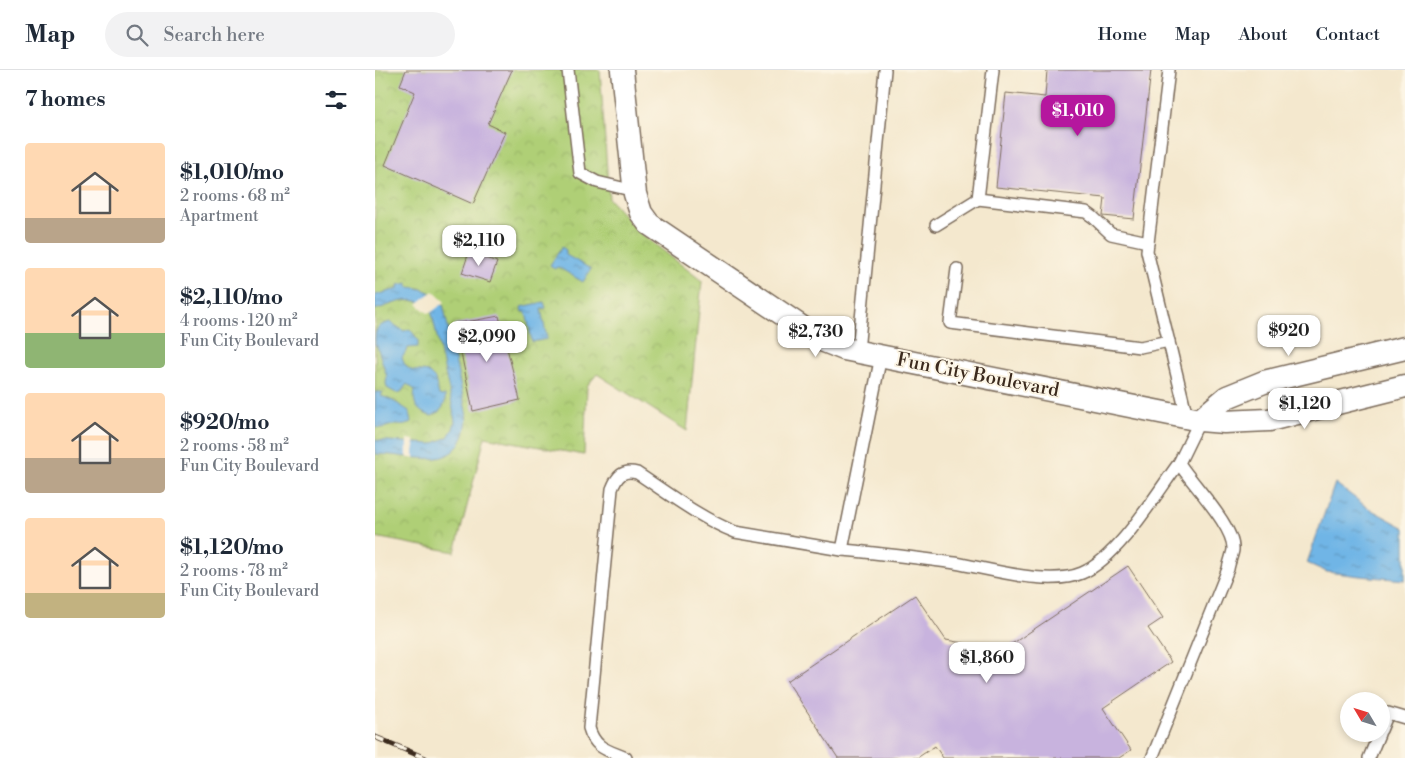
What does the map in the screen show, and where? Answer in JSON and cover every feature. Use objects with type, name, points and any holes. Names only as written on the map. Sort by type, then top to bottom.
[{"type":"street","name":"Fun City Boulevard","points":[[622,70],[635,191],[641,213],[649,224],[824,341],[845,349],[1193,419],[1224,422],[1269,420],[1405,386]]},
{"type":"street","points":[[1193,419],[1227,397],[1264,382],[1405,348]]},
{"type":"lane","points":[[568,70],[580,173],[597,182],[635,191]]},
{"type":"lane","points":[[858,351],[885,70]]},
{"type":"lane","points":[[978,199],[993,70]]},
{"type":"lane","points":[[626,758],[600,746],[593,739],[589,728],[612,489],[615,481],[623,473],[630,471],[637,473],[699,513],[735,532],[842,550],[880,553],[1047,579],[1083,573],[1119,546],[1179,463],[1193,419],[1169,341],[1147,251],[1169,70]]},
{"type":"lane","points":[[936,225],[978,199],[1086,212],[1093,216],[1111,234],[1148,242]]},
{"type":"lane","points":[[957,269],[950,323],[1140,347],[1169,341]]},
{"type":"lane","points":[[842,550],[881,356]]},
{"type":"lane","points":[[1152,758],[1228,569],[1233,549],[1225,526],[1179,463]]},
{"type":"lane","points":[[1390,714],[1405,718]]},
{"type":"lane","points":[[1369,758],[1376,742]]},
{"type":"green space","points":[[375,70],[600,70],[609,199],[639,232],[702,281],[687,431],[597,374],[587,386],[584,455],[485,437],[455,552],[375,537]]},
{"type":"water","points":[[562,247],[566,250],[566,255],[591,269],[583,282],[558,267],[554,269],[550,265]]},
{"type":"water","points":[[408,283],[408,287],[428,291],[443,304],[466,411],[466,426],[461,441],[452,452],[437,458],[375,454],[375,440],[432,444],[448,437],[455,422],[432,314],[421,303],[411,300],[375,310],[375,295],[398,289],[398,285]]},
{"type":"water","points":[[544,302],[546,308],[541,309],[547,339],[532,342],[526,312],[522,312],[521,307]]},
{"type":"water","points":[[390,322],[404,331],[410,329],[418,340],[418,347],[408,348],[402,358],[407,367],[412,370],[428,372],[435,379],[439,395],[445,395],[443,407],[432,416],[423,413],[417,407],[414,400],[415,390],[407,384],[401,392],[396,393],[387,388],[387,377],[377,346],[375,345],[375,340],[379,327]]},
{"type":"water","points":[[375,392],[383,392],[381,396],[392,400],[409,411],[411,422],[405,425],[375,427]]},
{"type":"water","points":[[1335,483],[1368,508],[1405,528],[1405,580],[1327,572],[1307,563]]},
{"type":"pier","points":[[433,291],[445,302],[429,314],[417,304]]},
{"type":"pier","points":[[407,439],[414,440],[414,458],[407,458]]},
{"type":"building","points":[[406,70],[512,70],[488,124],[505,132],[473,204],[385,165],[415,92],[400,85]]},
{"type":"building","points":[[1047,70],[1151,70],[1134,219],[1103,216],[1105,198],[996,187],[1006,93],[1045,97]]},
{"type":"building","points":[[469,252],[497,262],[490,282],[462,273]]},
{"type":"building","points":[[499,316],[520,400],[473,411],[455,324]]},
{"type":"building","points":[[1128,566],[1163,618],[1148,628],[1171,662],[1103,708],[1131,750],[1119,758],[943,758],[935,746],[917,758],[838,758],[787,681],[915,595],[946,640],[1003,650]]},
{"type":"railway","points":[[375,737],[425,758]]}]
